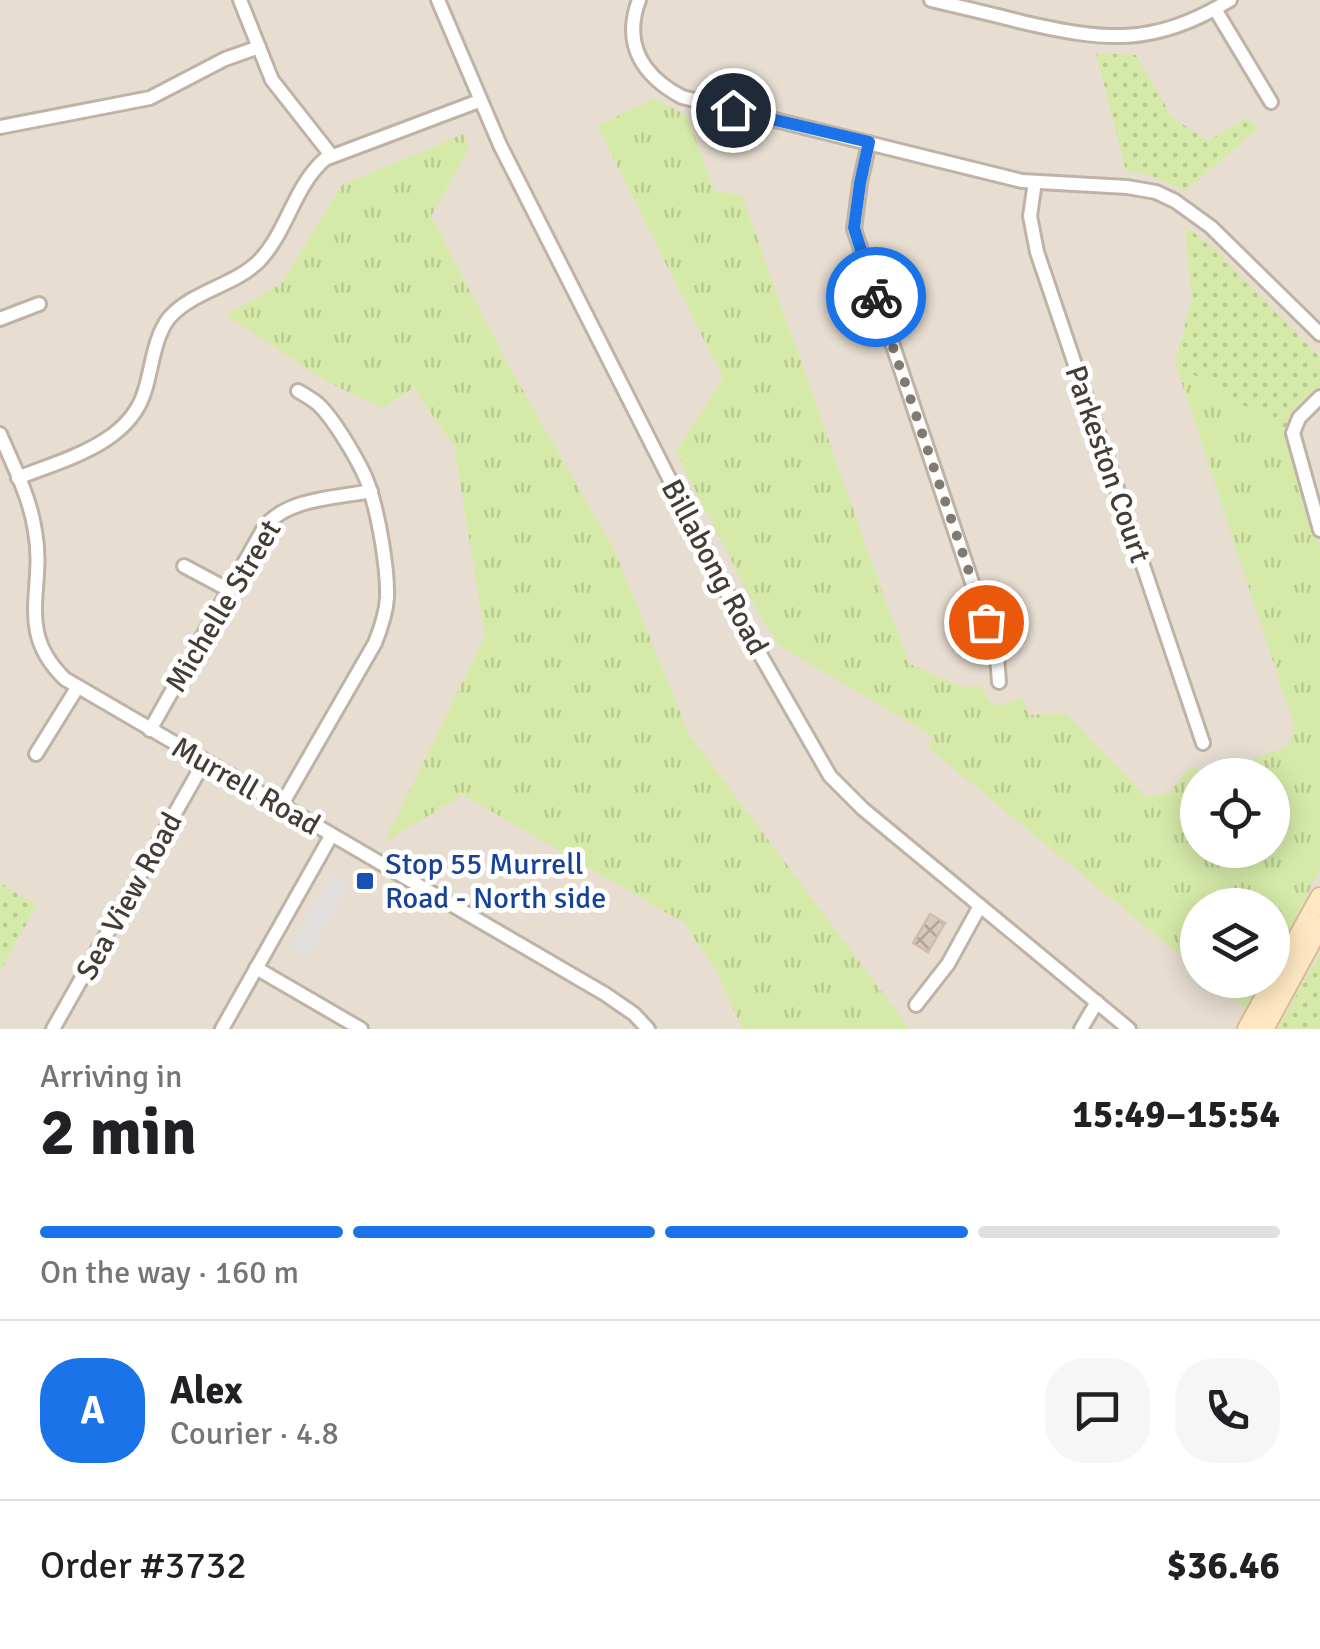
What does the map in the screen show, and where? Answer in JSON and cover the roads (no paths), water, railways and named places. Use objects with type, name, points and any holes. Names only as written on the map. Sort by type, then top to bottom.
[{"type":"main road","points":[[1247,1029],[1320,897]]},
{"type":"main road","points":[[1264,1029],[1320,926]]},
{"type":"street","points":[[240,0],[272,80],[331,155]]},
{"type":"street","name":"Billabong Road","points":[[438,0],[526,198],[680,503],[745,628],[830,776],[862,808],[1130,1029]]},
{"type":"street","points":[[639,0],[633,26],[636,50],[650,75],[668,90],[699,102],[1035,182],[1132,187],[1156,192],[1198,216],[1320,334]]},
{"type":"street","points":[[931,0],[1067,32],[1108,37],[1163,31],[1230,0]]},
{"type":"street","points":[[1215,9],[1271,102]]},
{"type":"street","points":[[0,128],[150,98],[226,59],[259,47]]},
{"type":"street","points":[[18,478],[89,448],[120,429],[140,404],[158,339],[170,317],[185,304],[256,264],[311,174],[331,155],[480,101]]},
{"type":"street","points":[[869,142],[854,228],[997,657],[1000,682]]},
{"type":"street","name":"Parkeston Court","points":[[1035,182],[1030,216],[1037,252],[1203,743]]},
{"type":"street","points":[[0,319],[39,304]]},
{"type":"street","points":[[281,806],[368,656],[383,623],[387,600],[371,491],[332,422],[319,405],[298,392]]},
{"type":"street","points":[[1320,397],[1299,418],[1293,433],[1320,530]]},
{"type":"street","name":"Murrell Road","points":[[0,434],[31,512],[37,541],[34,610],[38,635],[57,671],[77,688],[605,994],[648,1029]]},
{"type":"street","name":"Michelle Street","points":[[150,730],[264,528],[277,513],[293,506],[371,491]]},
{"type":"street","points":[[184,566],[229,590]]},
{"type":"street","points":[[36,754],[77,688]]},
{"type":"street","name":"Sea View Road","points":[[53,1029],[204,762]]},
{"type":"street","points":[[222,1029],[331,836]]},
{"type":"street","points":[[916,1005],[948,964],[980,906]]},
{"type":"street","points":[[256,968],[360,1029]]},
{"type":"street","points":[[1081,1029],[1097,1002]]},
{"type":"place","name":"Stop 55 Murrell Road - North side","points":[[365,881]]}]
